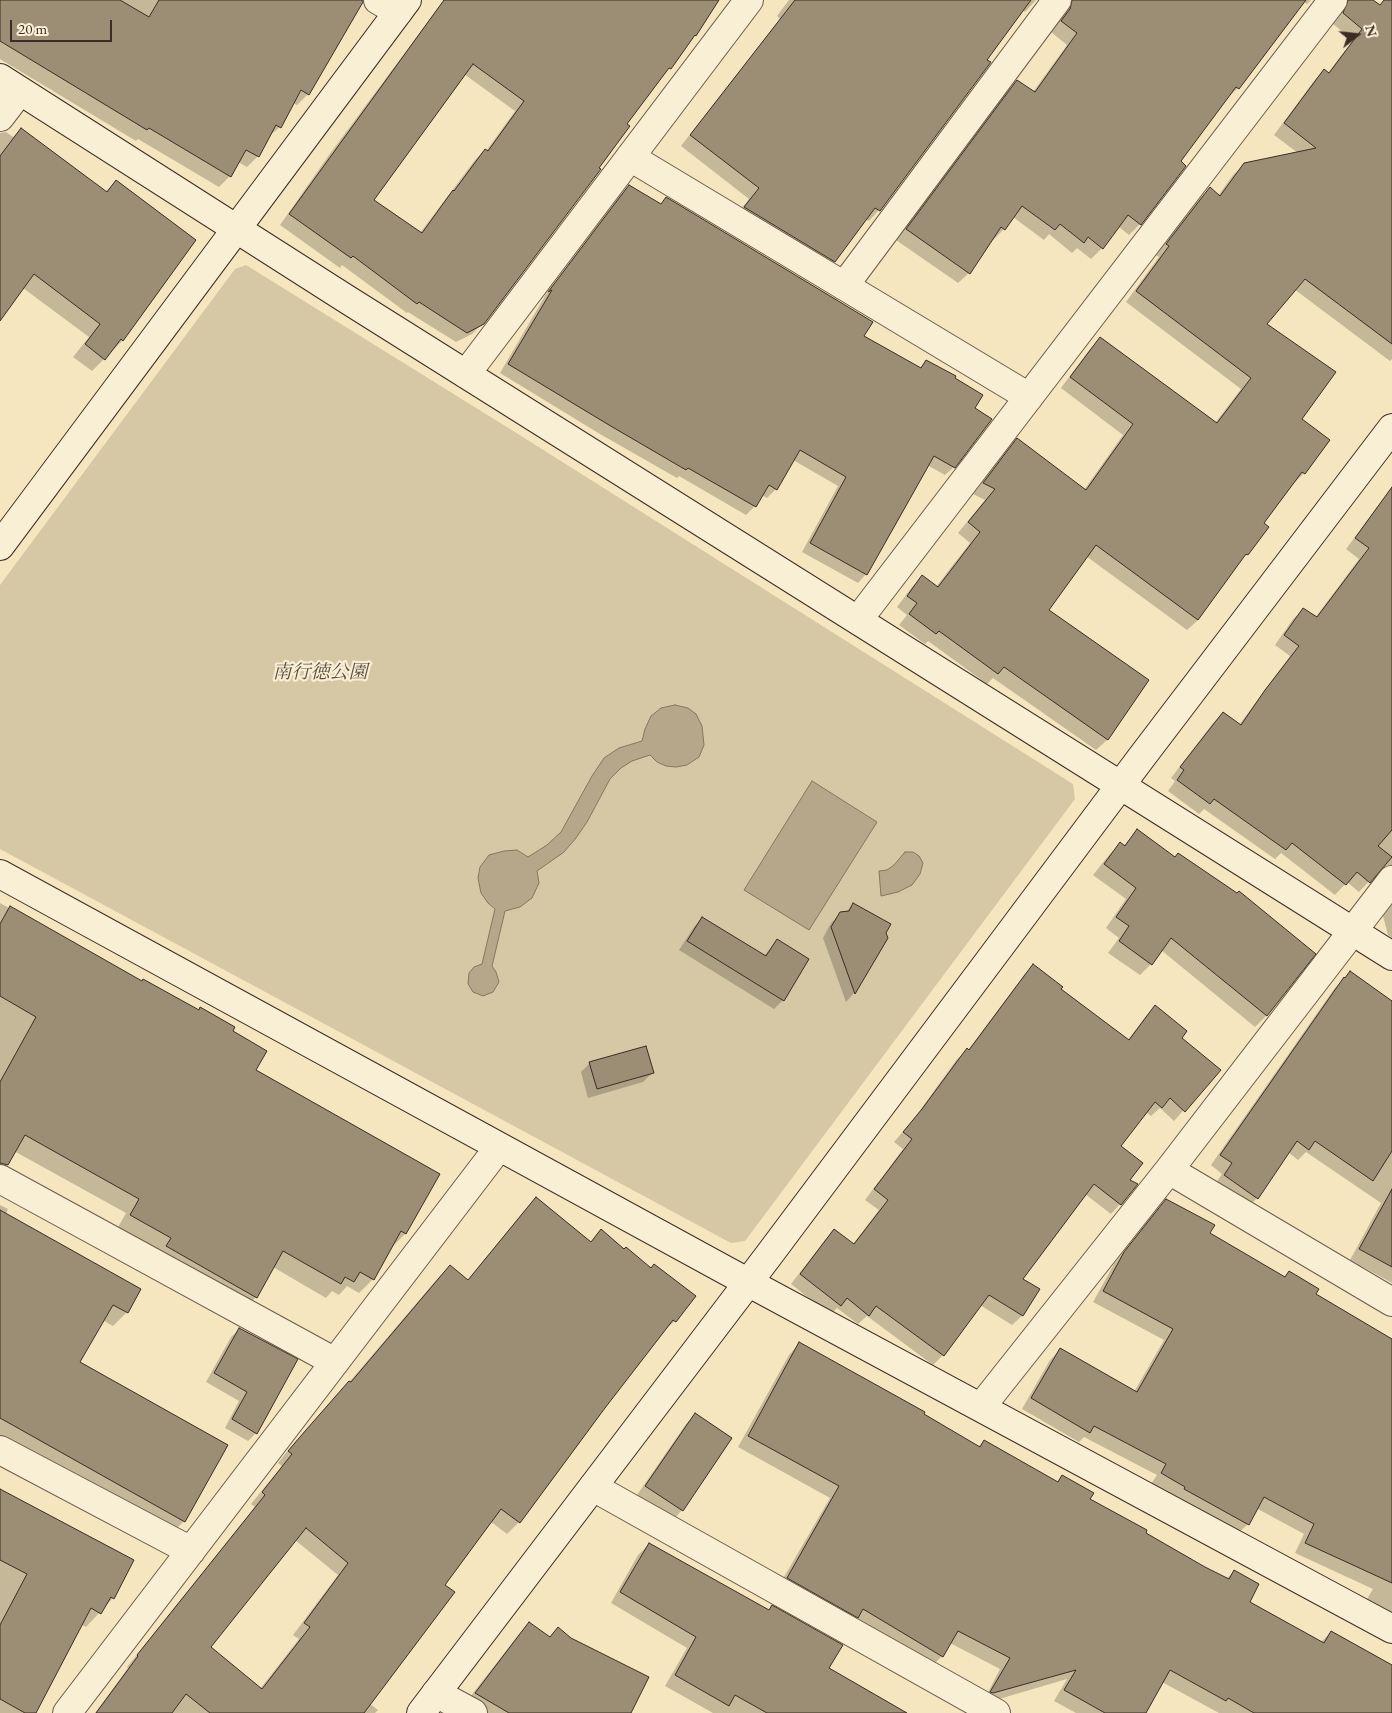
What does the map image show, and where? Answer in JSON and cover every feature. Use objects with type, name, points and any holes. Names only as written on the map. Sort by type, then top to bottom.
[{"type":"street","points":[[466,374],[749,0]]},
{"type":"street","points":[[844,286],[1057,0]]},
{"type":"street","points":[[858,620],[1333,0]]},
{"type":"street","points":[[0,546],[237,229],[394,4]]},
{"type":"street","points":[[0,117],[10,85],[1392,956]]},
{"type":"street","points":[[630,157],[1029,397]]},
{"type":"street","points":[[473,1713],[428,1703],[1392,428]]},
{"type":"street","points":[[0,874],[499,1147],[1392,1629]]},
{"type":"street","points":[[981,1407],[1169,1170],[1392,880]]},
{"type":"street","points":[[67,1713],[499,1147]]},
{"type":"street","points":[[1169,1170],[1392,1302]]},
{"type":"street","points":[[0,1179],[335,1362]]},
{"type":"street","points":[[0,1450],[191,1551]]},
{"type":"street","points":[[593,1487],[996,1713]]},
{"type":"green space","name":"南行徳公園","points":[[246,265],[1073,784],[1075,799],[745,1241],[731,1243],[0,849],[0,585],[235,269]]},
{"type":"shaded area","points":[[675,705],[688,708],[696,714],[702,726],[704,745],[699,757],[687,765],[676,767],[666,766],[657,762],[650,755],[632,761],[621,768],[610,779],[587,822],[576,838],[564,852],[537,871],[539,883],[532,898],[520,907],[505,911],[492,966],[499,982],[493,992],[483,996],[473,992],[468,984],[469,973],[474,967],[482,964],[495,909],[481,893],[478,878],[480,867],[489,855],[517,850],[528,857],[547,845],[561,832],[604,758],[619,748],[642,741],[651,716],[661,708]]},
{"type":"shaded area","points":[[812,781],[877,822],[809,930],[744,890]]},
{"type":"shaded area","points":[[905,852],[913,852],[919,856],[923,863],[920,874],[912,885],[898,892],[881,896],[879,871],[887,870],[894,865]]},
{"type":"building","points":[[0,0],[120,0],[149,17],[159,0],[362,0],[363,2],[309,95],[301,90],[281,128],[276,125],[259,157],[246,150],[231,177],[149,128],[147,130],[0,41]]},
{"type":"building","points":[[444,0],[719,0],[696,36],[671,69],[669,68],[627,124],[630,126],[599,168],[601,169],[484,324],[467,333],[419,302],[417,304],[353,256],[351,258],[289,214]],"holes":[[[473,64],[524,101],[488,151],[485,149],[422,233],[374,200]]]},
{"type":"building","points":[[795,0],[1031,0],[987,60],[991,62],[880,211],[875,208],[835,262],[744,207],[759,188],[690,135]]},
{"type":"building","points":[[1072,0],[1306,0],[1239,89],[1236,87],[1181,161],[1186,166],[1141,225],[1128,215],[1103,249],[1088,237],[1084,243],[1060,224],[1055,230],[1022,206],[1005,230],[1001,227],[970,274],[906,229],[1017,80],[1035,92],[1077,33],[1061,21],[1070,9]]},
{"type":"building","points":[[1348,0],[1373,0],[1380,5],[1384,0],[1392,0],[1392,344],[1305,279],[1267,324],[1336,372],[1302,419],[1330,440],[1305,474],[1302,472],[1264,523],[1269,527],[1248,555],[1246,554],[1198,620],[1096,545],[1049,610],[1149,680],[1108,740],[1004,667],[998,674],[939,631],[936,634],[909,614],[917,603],[907,596],[922,575],[938,587],[980,532],[968,522],[995,489],[983,483],[1017,438],[1086,490],[1133,424],[1070,377],[1100,337],[1217,423],[1251,378],[1136,291],[1169,246],[1166,244],[1210,187],[1220,196],[1244,163],[1316,148],[1284,123],[1324,69],[1329,73],[1362,29],[1343,13]]},
{"type":"building","points":[[21,128],[107,192],[116,180],[196,240],[123,341],[121,339],[105,360],[85,344],[100,324],[34,274],[0,321],[0,156]]},
{"type":"building","points":[[629,185],[661,204],[666,197],[873,322],[864,336],[921,368],[926,360],[956,376],[955,378],[983,395],[975,408],[992,419],[955,468],[934,456],[867,575],[810,543],[846,477],[800,450],[777,490],[769,485],[756,507],[688,468],[686,470],[508,364],[552,290],[548,292]]},
{"type":"building","points":[[1392,487],[1392,830],[1378,846],[1392,857],[1370,883],[1357,872],[1346,885],[1292,843],[1286,850],[1214,799],[1210,804],[1177,780],[1184,770],[1180,767],[1223,712],[1241,725],[1299,646],[1284,635],[1303,608],[1317,617],[1369,548],[1355,538]]},
{"type":"building","points":[[1137,829],[1175,857],[1178,853],[1237,893],[1239,891],[1316,954],[1267,1016],[1171,938],[1152,965],[1119,941],[1129,926],[1116,917],[1136,888],[1104,864],[1120,842],[1125,846]]},
{"type":"building","points":[[853,903],[891,924],[886,933],[888,938],[855,994],[831,927],[840,912],[849,911]]},
{"type":"building","points":[[10,906],[142,981],[143,979],[199,1010],[200,1007],[235,1027],[233,1031],[267,1051],[256,1070],[440,1174],[406,1234],[401,1231],[374,1280],[360,1272],[354,1282],[345,1277],[341,1284],[283,1251],[257,1298],[166,1246],[171,1238],[130,1215],[139,1199],[25,1135],[8,1165],[0,1163],[0,1082],[36,1017],[0,996],[0,924]]},
{"type":"building","points":[[702,917],[766,956],[777,939],[809,959],[784,1001],[687,941]]},
{"type":"building","points":[[1033,964],[1063,987],[1061,989],[1129,1040],[1155,1005],[1187,1031],[1182,1038],[1221,1070],[1185,1112],[1170,1098],[1162,1108],[1155,1102],[1121,1146],[1143,1163],[1130,1180],[1138,1184],[1121,1205],[1094,1184],[1023,1279],[1040,1289],[1023,1316],[989,1295],[944,1356],[876,1306],[869,1316],[847,1298],[841,1306],[800,1274],[834,1229],[854,1244],[888,1200],[874,1189],[912,1139],[903,1132],[967,1048],[969,1050]]},
{"type":"building","points":[[1350,971],[1392,1001],[1392,1151],[1373,1181],[1315,1141],[1309,1150],[1297,1141],[1258,1199],[1224,1175],[1232,1163],[1220,1155]]},
{"type":"building","points":[[646,1046],[654,1073],[597,1089],[589,1062]]},
{"type":"building","points":[[1392,1189],[1392,1267],[1359,1249]]},
{"type":"building","points":[[536,1197],[591,1242],[601,1229],[624,1249],[626,1247],[651,1268],[654,1264],[696,1296],[676,1322],[673,1320],[520,1523],[501,1509],[445,1585],[455,1592],[364,1713],[210,1713],[186,1694],[172,1713],[96,1713],[137,1655],[265,1495],[262,1492],[292,1454],[288,1451],[306,1430],[349,1381],[351,1382],[450,1265],[468,1280]],"holes":[[[306,1528],[348,1563],[304,1623],[310,1627],[262,1689],[211,1647]]]},
{"type":"building","points":[[1166,1199],[1215,1225],[1210,1233],[1285,1277],[1289,1271],[1319,1289],[1316,1294],[1392,1339],[1392,1583],[1305,1543],[1314,1524],[1264,1497],[1249,1525],[1184,1489],[1185,1487],[1161,1473],[1166,1464],[1094,1426],[1090,1433],[1031,1398],[1060,1348],[1137,1392],[1173,1329],[1103,1291],[1124,1252]]},
{"type":"building","points":[[0,1210],[141,1289],[128,1313],[113,1305],[80,1362],[228,1445],[185,1522],[0,1418]]},
{"type":"building","points":[[239,1328],[298,1359],[257,1434],[232,1419],[247,1392],[214,1373]]},
{"type":"building","points":[[799,1342],[925,1412],[924,1414],[980,1447],[984,1440],[1058,1482],[1062,1475],[1094,1493],[1090,1499],[1147,1530],[1146,1533],[1205,1567],[1229,1579],[1234,1570],[1259,1584],[1250,1602],[1324,1643],[1331,1631],[1392,1665],[1392,1713],[1254,1713],[1228,1698],[1226,1701],[1170,1670],[1146,1713],[1105,1713],[1064,1690],[1076,1670],[993,1693],[990,1692],[1010,1658],[958,1631],[943,1657],[863,1609],[858,1618],[787,1578],[839,1486],[748,1436]]},
{"type":"building","points":[[695,1413],[732,1438],[683,1511],[645,1486]]},
{"type":"building","points":[[0,1489],[134,1560],[114,1599],[111,1597],[101,1614],[91,1608],[36,1713],[25,1713],[0,1699],[0,1625],[27,1574],[0,1560]]},
{"type":"building","points":[[649,1543],[769,1610],[772,1605],[843,1645],[829,1668],[907,1713],[767,1713],[735,1695],[729,1706],[675,1675],[696,1637],[620,1592]]},
{"type":"building","points":[[529,1622],[550,1637],[558,1627],[571,1638],[649,1677],[631,1713],[509,1713],[475,1693]]}]
